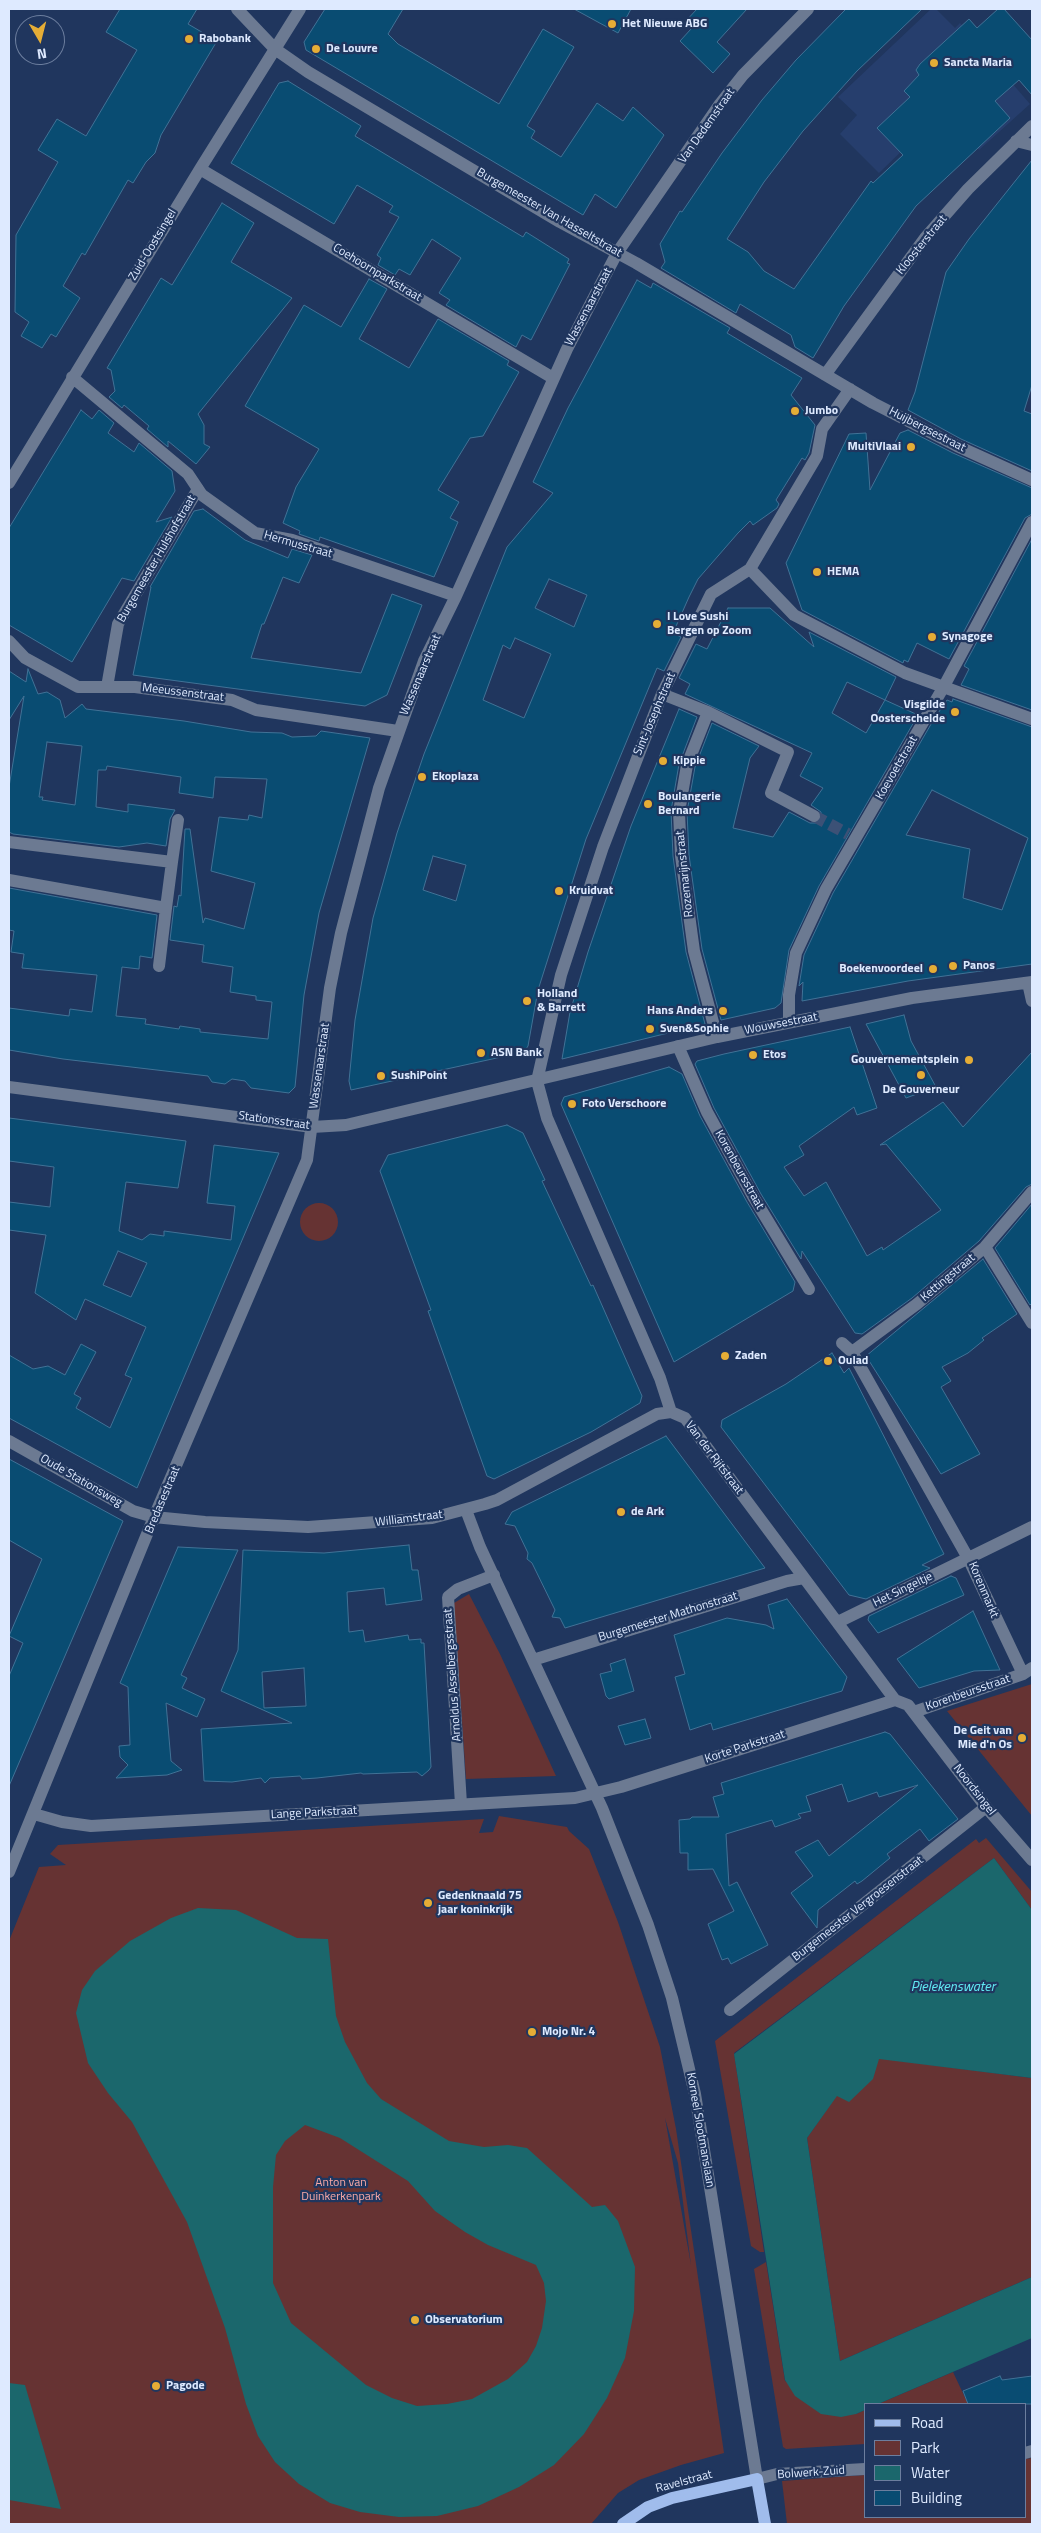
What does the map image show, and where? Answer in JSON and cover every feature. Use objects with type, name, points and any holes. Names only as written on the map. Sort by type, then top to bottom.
[{"type":"main road","name":"Ravelstraat","points":[[623,2524],[648,2507],[672,2498],[757,2479]]},
{"type":"main road","points":[[757,2479],[765,2524]]},
{"type":"street","name":"Burgemeester Van Hasseltstraat","points":[[237,9],[275,49],[308,72],[560,222],[617,253],[825,375]]},
{"type":"street","name":"Zuid-Oostsingel","points":[[9,483],[72,377],[300,9]]},
{"type":"street","name":"Van Dedemstraat","points":[[617,253],[720,104],[743,75],[808,9]]},
{"type":"street","name":"Kloosterstraat","points":[[825,375],[925,238],[968,189],[1032,126]]},
{"type":"street","points":[[1016,141],[1032,145]]},
{"type":"street","name":"Coehoornparkstraat","points":[[200,169],[553,378]]},
{"type":"street","name":"Wassenaarstraat","points":[[312,1127],[330,988],[341,933],[364,839],[398,731],[424,661],[456,596],[553,378],[617,253]]},
{"type":"street","name":"Huijbergsestraat","points":[[825,375],[873,403],[958,446],[1032,480]]},
{"type":"street","name":"Hermusstraat","points":[[72,377],[188,474],[202,495],[255,533],[292,540],[456,596]]},
{"type":"street","name":"Sint-Josephstraat","points":[[537,1081],[561,975],[603,847],[662,694],[711,594],[750,569],[813,464],[817,456],[822,429],[850,389]]},
{"type":"street","name":"Burgemeester Hulshofstraat","points":[[107,688],[118,624],[198,489]]},
{"type":"street","name":"Koevoetstraat","points":[[789,1022],[789,995],[796,952],[826,889],[852,836],[942,688],[1032,522]]},
{"type":"street","points":[[750,569],[794,615],[905,672],[942,688],[1032,719]]},
{"type":"street","name":"Meeussenstraat","points":[[9,640],[25,658],[78,687],[135,687],[232,700],[256,710],[398,731]]},
{"type":"street","points":[[662,694],[708,712],[788,752],[771,793],[814,816]]},
{"type":"street","name":"Rozemarijnstraat","points":[[708,712],[686,765],[679,812],[681,856],[694,951],[717,1037]]},
{"type":"street","points":[[159,966],[178,820]]},
{"type":"street","points":[[9,842],[172,862]]},
{"type":"street","points":[[9,880],[166,908]]},
{"type":"street","points":[[1030,983],[1032,1001]]},
{"type":"street","name":"Wouwsestraat","points":[[537,1081],[678,1046],[789,1022],[912,998],[1030,983]]},
{"type":"street","name":"Korenbeursstraat","points":[[678,1046],[707,1112],[749,1190],[809,1289]]},
{"type":"street","name":"Stationsstraat","points":[[9,1087],[312,1127],[346,1125],[537,1081]]},
{"type":"street","name":"Van der Rijtstraat","points":[[537,1081],[547,1118],[660,1378],[671,1412],[684,1418],[838,1622],[894,1700]]},
{"type":"street","name":"Bredasestraat","points":[[9,1872],[154,1517],[303,1170],[309,1149],[312,1127]]},
{"type":"street","name":"Kettingstraat","points":[[852,1352],[917,1304],[986,1247],[1032,1192]]},
{"type":"street","points":[[986,1247],[1032,1322]]},
{"type":"street","points":[[842,1344],[852,1352],[968,1558]]},
{"type":"street","name":"Williamstraat","points":[[154,1517],[257,1526],[308,1527],[432,1518],[498,1500],[657,1414],[671,1412]]},
{"type":"street","name":"Oude Stationsweg","points":[[9,1441],[133,1511],[154,1517]]},
{"type":"street","points":[[466,1510],[494,1575],[596,1794]]},
{"type":"street","name":"Korenmarkt","points":[[1027,1671],[968,1558],[1032,1527]]},
{"type":"street","name":"Het Singeltje","points":[[838,1622],[968,1558]]},
{"type":"street","name":"Arnoldus Asselbergsstraat","points":[[461,1804],[448,1597],[458,1589],[494,1575]]},
{"type":"street","name":"Burgemeester Mathonstraat","points":[[533,1660],[787,1581],[804,1578]]},
{"type":"street","name":"Korenbeursstraat","points":[[914,1712],[1027,1671]]},
{"type":"street","name":"Noordsingel","points":[[894,1700],[908,1705],[986,1807],[1030,1854]]},
{"type":"street","name":"Korte Parkstraat","points":[[596,1794],[894,1700]]},
{"type":"street","name":"Lange Parkstraat","points":[[34,1814],[62,1822],[92,1826],[576,1798],[596,1794]]},
{"type":"street","name":"Korneel Slootmanslaan","points":[[596,1794],[648,1925],[672,1998],[687,2059],[702,2138],[757,2479]]},
{"type":"street","name":"Burgemeester Vergroesenstraat","points":[[730,2010],[986,1807]]},
{"type":"street","name":"Bolwerk-Zuid","points":[[757,2479],[777,2474],[864,2469]]},
{"type":"shaded area","name":"Sancta Maria","points":[[931,9],[936,9],[955,28],[960,23],[1030,104],[979,150],[943,111],[879,173],[840,134],[857,115],[838,97]]},
{"type":"green space","points":[[319,1203],[332,1209],[338,1222],[332,1235],[319,1241],[306,1235],[300,1222],[306,1209]]},
{"type":"green space","points":[[469,1594],[500,1654],[556,1776],[466,1779],[454,1603]]},
{"type":"green space","points":[[1032,1684],[1032,1816],[947,1711]]},
{"type":"green space","name":"Anton van Duinkerkenpark","points":[[499,1816],[567,1827],[589,1849],[618,1922],[660,2047],[676,2129],[724,2453],[681,2465],[639,2480],[618,2493],[591,2524],[9,2524],[9,1941],[39,1867],[66,1865],[50,1854],[58,1845],[484,1819],[479,1833],[493,1832]],"holes":[[[665,2118],[678,2163],[691,2265]]]},
{"type":"green space","points":[[986,1838],[1032,1892],[1032,1910],[994,1858],[734,2053],[764,2252],[760,2252],[751,2246],[715,2041],[976,1839],[979,1843]]},
{"type":"green space","points":[[878,2058],[1032,2078],[1032,2277],[840,2361],[807,2138],[837,2095]]},
{"type":"green space","points":[[766,2262],[785,2381],[856,2414],[864,2410],[864,2444],[786,2449],[783,2447],[754,2269]]},
{"type":"green space","points":[[953,2372],[968,2403],[880,2403]]},
{"type":"green space","points":[[1032,2458],[1032,2524],[787,2524],[782,2481],[864,2475],[864,2518],[1026,2518],[1026,2459]]},
{"type":"water","name":"Pielekenswater","points":[[994,1858],[1032,1910],[1032,2078],[879,2059],[873,2079],[849,2102],[837,2096],[807,2138],[840,2361],[1032,2277],[1032,2338],[880,2403],[864,2403],[864,2410],[856,2414],[841,2417],[821,2414],[795,2396],[785,2380],[734,2054]]},
{"type":"water","points":[[198,1908],[236,1910],[297,1938],[328,1939],[336,2016],[345,2042],[367,2083],[381,2099],[449,2141],[484,2147],[508,2145],[527,2148],[592,2207],[605,2205],[618,2221],[635,2267],[634,2311],[625,2358],[607,2398],[584,2434],[554,2465],[519,2487],[478,2506],[437,2516],[399,2517],[360,2512],[330,2503],[299,2484],[275,2462],[258,2436],[246,2404],[225,2328],[187,2222],[132,2122],[108,2093],[88,2063],[76,2013],[82,1990],[95,1971],[130,1941],[171,1918]],"holes":[[[305,2125],[340,2138],[408,2181],[435,2211],[465,2232],[488,2245],[536,2265],[544,2283],[546,2301],[542,2328],[536,2346],[527,2362],[508,2379],[472,2399],[447,2404],[417,2406],[392,2398],[366,2385],[291,2323],[273,2283],[273,2187],[276,2155],[285,2141]]]},
{"type":"water","points":[[9,2383],[25,2385],[61,2509],[9,2500]]},
{"type":"building","points":[[120,9],[197,9],[188,24],[217,41],[161,135],[155,153],[146,162],[133,183],[128,180],[85,255],[82,253],[63,286],[80,298],[56,337],[51,334],[42,348],[21,336],[29,322],[15,312],[16,235],[58,162],[38,150],[57,119],[86,136],[137,50],[106,32]]},
{"type":"building","points":[[325,9],[403,9],[388,34],[398,44],[499,104],[543,29],[574,47],[527,126],[535,131],[531,138],[561,157],[597,103],[623,121],[633,107],[664,135],[616,208],[595,194],[583,215],[306,50],[304,42]]},
{"type":"building","name":"Het Nieuwe ABG","points":[[574,9],[631,9],[618,33]]},
{"type":"building","points":[[697,9],[747,9],[717,42],[730,54],[713,73],[680,41],[691,29],[684,23]]},
{"type":"building","points":[[846,9],[922,9],[857,71],[803,131],[764,182],[727,239],[748,252],[764,271],[794,289],[871,181],[873,183],[903,155],[877,128],[910,97],[904,91],[919,75],[916,70],[920,64],[969,19],[977,28],[998,9],[1004,9],[1032,40],[1032,95],[1019,80],[995,101],[1010,118],[916,206],[844,306],[813,358],[795,347],[791,335],[740,304],[736,313],[661,268],[665,262],[660,244],[680,211],[682,212],[722,153],[762,100],[796,60]]},
{"type":"building","points":[[288,81],[361,126],[355,136],[523,237],[526,232],[569,259],[567,263],[570,264],[531,340],[522,335],[516,347],[446,305],[450,300],[439,293],[461,258],[432,239],[410,275],[399,269],[395,275],[378,265],[381,258],[377,255],[399,217],[389,212],[393,206],[357,185],[334,224],[231,163],[279,83]]},
{"type":"building","points":[[1032,160],[1032,385],[1024,411],[1032,414],[1032,471],[961,439],[908,410],[915,392],[946,272],[969,239]]},
{"type":"building","points":[[222,203],[254,223],[231,262],[292,298],[198,414],[204,425],[204,444],[210,447],[196,464],[168,441],[168,447],[147,429],[149,426],[124,405],[122,408],[109,397],[115,391],[111,370],[107,368],[161,278],[172,285]]},
{"type":"building","points":[[369,279],[387,289],[359,339],[409,368],[438,319],[509,361],[507,365],[519,372],[483,436],[470,438],[438,490],[459,502],[450,518],[458,522],[434,577],[320,537],[319,541],[299,534],[300,531],[283,523],[296,487],[319,449],[245,406],[304,305],[341,327]]},
{"type":"building","points":[[637,280],[651,288],[653,283],[730,328],[727,333],[802,378],[791,395],[815,425],[809,453],[805,460],[802,458],[776,500],[779,504],[777,508],[753,525],[750,521],[738,533],[698,579],[689,597],[673,633],[681,637],[664,671],[657,668],[586,839],[538,990],[528,1046],[524,1052],[351,1090],[349,1081],[355,1020],[373,918],[397,833],[424,754],[507,547],[553,493],[533,482],[568,408]],"holes":[[[549,579],[587,595],[574,627],[535,608]],[[515,638],[551,654],[524,718],[483,700],[503,645],[510,649]],[[433,856],[466,865],[456,901],[423,890]]]},
{"type":"building","points":[[81,410],[92,419],[99,410],[114,423],[108,433],[134,452],[139,443],[172,471],[175,491],[156,522],[172,517],[134,581],[122,578],[72,662],[9,625],[9,528]]},
{"type":"building","points":[[908,430],[953,453],[1032,488],[1032,514],[1025,518],[949,659],[917,643],[908,662],[904,660],[903,663],[802,610],[786,563],[849,434],[866,433],[870,490],[900,433]]},
{"type":"building","points":[[203,509],[245,540],[288,558],[292,549],[312,555],[299,583],[283,577],[264,624],[262,624],[251,658],[361,673],[392,594],[422,605],[387,695],[365,706],[133,675],[150,587],[194,511]]},
{"type":"building","points":[[1032,539],[1032,710],[961,685],[969,669],[964,666]]},
{"type":"building","points":[[728,608],[770,608],[814,647],[809,632],[896,677],[885,700],[918,715],[819,886],[789,950],[781,1003],[775,1008],[721,1020],[702,949],[689,855],[687,812],[695,767],[712,723],[759,746],[750,758],[733,828],[773,837],[789,812],[810,823],[818,823],[821,819],[821,812],[811,805],[823,788],[800,776],[812,753],[685,694],[690,684],[679,678],[696,644],[707,649]],"holes":[[[847,682],[885,700],[866,733],[832,713]]]},
{"type":"building","points":[[28,669],[38,694],[47,692],[60,700],[65,718],[82,704],[86,709],[184,721],[251,732],[282,733],[292,737],[316,736],[321,731],[370,738],[319,913],[304,995],[295,1087],[289,1093],[251,1088],[245,1081],[232,1079],[225,1084],[212,1082],[208,1076],[63,1059],[9,1050],[9,1008],[69,1016],[70,1009],[92,1012],[97,975],[22,968],[24,954],[11,952],[14,931],[9,930],[9,888],[157,915],[152,958],[140,956],[139,969],[122,967],[116,1016],[146,1019],[145,1024],[179,1029],[180,1026],[200,1029],[200,1032],[268,1039],[272,1002],[256,1000],[256,996],[230,992],[233,967],[202,962],[204,945],[170,940],[174,906],[177,907],[179,895],[181,896],[185,829],[190,829],[203,923],[205,918],[244,929],[255,883],[211,871],[219,817],[248,820],[249,815],[262,818],[267,779],[215,777],[213,798],[179,793],[181,777],[107,766],[106,770],[98,770],[96,807],[128,812],[128,804],[175,810],[170,819],[166,846],[147,843],[119,847],[13,834],[9,832],[9,787],[24,696],[9,720],[9,671],[26,682]],"holes":[[[47,742],[82,746],[75,805],[42,800],[43,797],[39,797]]]},
{"type":"building","points":[[953,699],[1032,727],[1032,964],[908,981],[802,1001],[803,982],[799,986],[804,955],[833,893],[934,719],[947,700],[952,702]],"holes":[[[932,790],[1028,838],[1002,910],[963,898],[970,849],[906,835]]]},
{"type":"building","points":[[679,709],[697,717],[679,764],[671,811],[673,856],[686,952],[705,1024],[562,1059],[570,1012],[588,952],[631,826]]},
{"type":"building","points":[[904,1015],[911,1041],[936,1087],[906,1098],[866,1024]]},
{"type":"building","points":[[850,1027],[877,1108],[857,1115],[854,1107],[799,1146],[804,1155],[784,1167],[804,1196],[826,1182],[867,1256],[882,1247],[883,1250],[941,1210],[886,1144],[880,1145],[943,1102],[963,1127],[1032,1052],[1032,1184],[1026,1187],[979,1241],[912,1298],[862,1334],[855,1333],[802,1251],[801,1259],[761,1194],[714,1108],[695,1064],[697,1061],[724,1054]]},
{"type":"building","points":[[669,1067],[682,1074],[700,1116],[747,1202],[795,1282],[793,1291],[674,1362],[561,1104],[564,1097]]},
{"type":"building","points":[[9,1118],[186,1141],[178,1188],[126,1182],[119,1231],[142,1240],[150,1234],[164,1236],[164,1231],[231,1240],[235,1206],[207,1203],[214,1145],[279,1153],[137,1488],[9,1418],[9,1355],[33,1369],[48,1366],[65,1375],[81,1344],[96,1352],[74,1394],[81,1398],[76,1408],[110,1428],[132,1378],[125,1375],[146,1327],[85,1299],[76,1320],[35,1293],[46,1235],[9,1230],[9,1202],[50,1207],[54,1167],[9,1161]],"holes":[[[118,1251],[147,1263],[131,1297],[103,1285]]]},
{"type":"building","points":[[507,1125],[523,1133],[545,1180],[542,1181],[591,1286],[593,1285],[642,1396],[640,1403],[591,1432],[494,1479],[487,1476],[428,1311],[431,1310],[380,1171],[388,1155]]},
{"type":"building","points":[[1032,1204],[1032,1303],[1030,1305],[995,1248]]},
{"type":"building","points":[[983,1259],[1017,1314],[982,1338],[984,1340],[968,1353],[942,1367],[951,1381],[941,1387],[980,1454],[941,1474],[866,1356]]},
{"type":"building","points":[[832,1353],[844,1373],[849,1368],[944,1554],[922,1565],[930,1568],[866,1599],[849,1595],[721,1427],[722,1420],[786,1384]]},
{"type":"building","points":[[666,1436],[765,1568],[565,1628],[560,1618],[552,1617],[555,1610],[532,1563],[527,1559],[528,1553],[515,1526],[505,1524],[512,1512]]},
{"type":"building","points":[[9,1459],[123,1521],[9,1786],[9,1676],[23,1643],[9,1636],[42,1559],[9,1540]]},
{"type":"building","points":[[409,1545],[412,1570],[418,1570],[422,1600],[386,1605],[384,1588],[347,1592],[349,1632],[363,1630],[365,1642],[408,1635],[409,1640],[421,1639],[421,1643],[424,1643],[431,1767],[422,1776],[417,1772],[361,1773],[302,1779],[300,1776],[270,1778],[265,1783],[261,1778],[232,1782],[204,1781],[201,1729],[292,1723],[221,1691],[238,1650],[243,1550],[324,1553]],"holes":[[[304,1668],[306,1706],[264,1708],[262,1672]]]},
{"type":"building","points":[[178,1547],[238,1550],[181,1675],[187,1678],[182,1688],[205,1699],[197,1717],[166,1703],[171,1761],[182,1770],[167,1775],[116,1778],[128,1765],[120,1757],[119,1746],[130,1745],[128,1687],[120,1683]]},
{"type":"building","points":[[951,1576],[956,1578],[964,1595],[878,1633],[868,1620],[869,1616]]},
{"type":"building","points":[[787,1599],[847,1677],[842,1691],[713,1730],[711,1723],[690,1730],[675,1677],[685,1674],[674,1635],[727,1618],[766,1625],[774,1629],[768,1605]]},
{"type":"building","points":[[973,1611],[1000,1670],[974,1671],[919,1688],[897,1659]]},
{"type":"building","points":[[625,1659],[634,1691],[609,1699],[606,1696],[600,1674],[612,1671],[610,1664]]},
{"type":"building","points":[[645,1719],[651,1738],[625,1745],[618,1726]]},
{"type":"building","points":[[885,1732],[890,1734],[958,1819],[929,1841],[920,1829],[887,1854],[890,1858],[862,1881],[857,1884],[855,1881],[818,1910],[817,1928],[791,1893],[813,1876],[795,1852],[818,1840],[829,1856],[918,1785],[879,1797],[877,1792],[848,1802],[842,1784],[806,1796],[811,1811],[798,1814],[801,1818],[775,1827],[772,1820],[726,1834],[729,1886],[737,1882],[768,1945],[731,1964],[728,1958],[722,1960],[708,1924],[734,1911],[713,1869],[688,1870],[688,1853],[680,1853],[679,1820],[692,1817],[719,1817],[713,1797],[724,1794],[721,1783]]},
{"type":"building","points":[[1000,2376],[1002,2380],[1032,2376],[1032,2404],[968,2403],[963,2391]]},
{"type":"tunnel","points":[[814,816],[848,834]]},
{"type":"place","name":"Het Nieuwe ABG","points":[[612,24]]},
{"type":"place","name":"Rabobank","points":[[189,39]]},
{"type":"place","name":"De Louvre","points":[[316,49]]},
{"type":"place","name":"Sancta Maria","points":[[934,63]]},
{"type":"place","name":"Jumbo","points":[[795,411]]},
{"type":"place","name":"MultiVlaai","points":[[911,447]]},
{"type":"place","name":"HEMA","points":[[817,572]]},
{"type":"place","name":"I Love Sushi Bergen op Zoom","points":[[657,624]]},
{"type":"place","name":"Synagoge","points":[[932,637]]},
{"type":"place","name":"Visgilde Oosterschelde","points":[[955,712]]},
{"type":"place","name":"Kippie","points":[[663,761]]},
{"type":"place","name":"Ekoplaza","points":[[422,777]]},
{"type":"place","name":"Boulangerie Bernard","points":[[648,804]]},
{"type":"place","name":"Kruidvat","points":[[559,891]]},
{"type":"place","name":"Panos","points":[[953,966]]},
{"type":"place","name":"Boekenvoordeel","points":[[933,969]]},
{"type":"place","name":"Holland & Barrett","points":[[527,1001]]},
{"type":"place","name":"Hans Anders","points":[[723,1011]]},
{"type":"place","name":"Sven&Sophie","points":[[650,1029]]},
{"type":"place","name":"ASN Bank","points":[[481,1053]]},
{"type":"place","name":"Etos","points":[[753,1055]]},
{"type":"place","name":"Gouvernementsplein","points":[[969,1060]]},
{"type":"place","name":"De Gouverneur","points":[[921,1075]]},
{"type":"place","name":"SushiPoint","points":[[381,1076]]},
{"type":"place","name":"Foto Verschoore","points":[[572,1104]]},
{"type":"place","name":"Zaden","points":[[725,1356]]},
{"type":"place","name":"Oulad","points":[[828,1361]]},
{"type":"place","name":"de Ark","points":[[621,1512]]},
{"type":"place","name":"De Geit van Mie d'n Os","points":[[1022,1738]]},
{"type":"place","name":"Gedenknaald 75 jaar koninkrijk","points":[[428,1903]]},
{"type":"place","name":"Mojo Nr. 4","points":[[532,2032]]},
{"type":"place","name":"Observatorium","points":[[415,2320]]},
{"type":"place","name":"Pagode","points":[[156,2386]]}]
